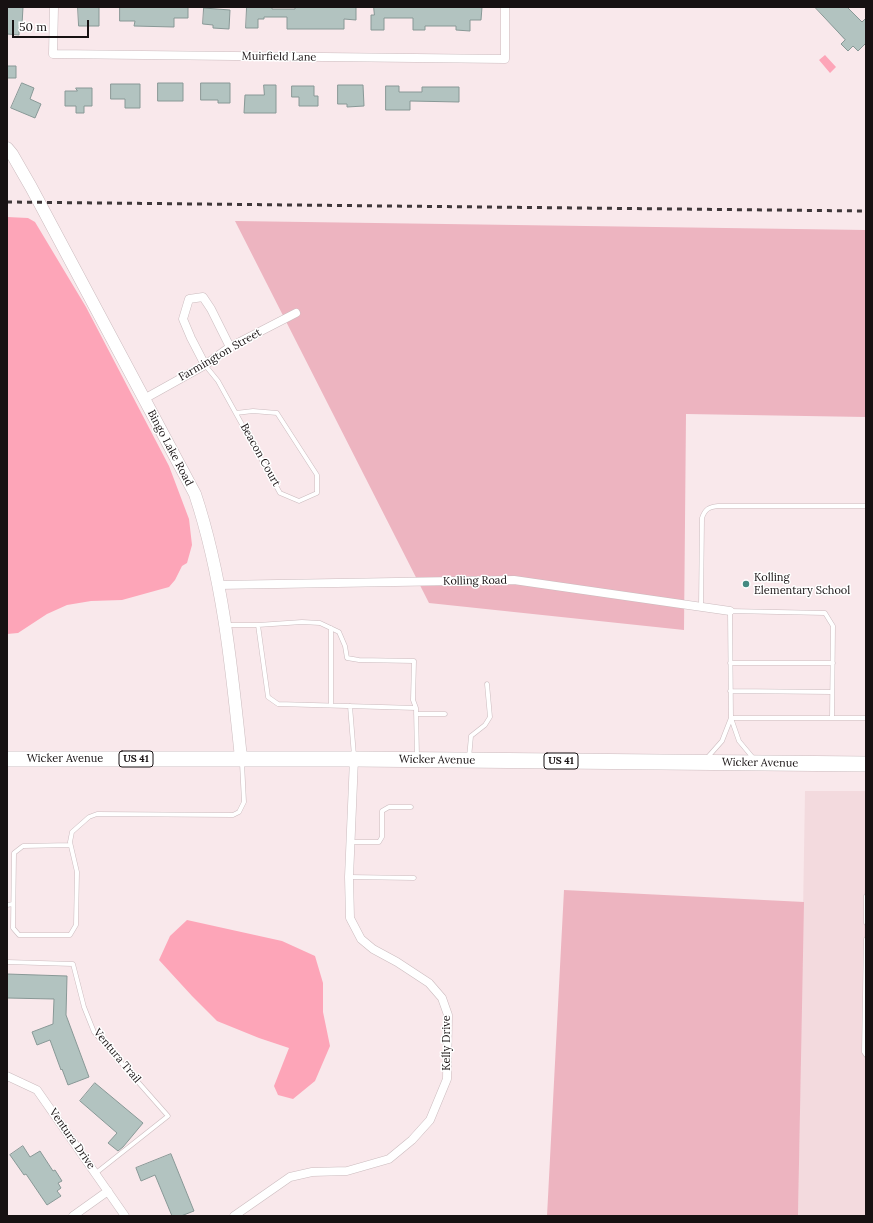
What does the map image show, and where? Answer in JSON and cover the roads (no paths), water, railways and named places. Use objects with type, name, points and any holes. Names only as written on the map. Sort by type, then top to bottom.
[{"type":"highway","name":"Wicker Avenue","points":[[7,759],[241,758],[866,764]]},
{"type":"street","name":"Muirfield Lane","points":[[54,7],[53,54],[505,60],[505,7]]},
{"type":"street","name":"Bingo Lake Road","points":[[7,148],[19,165],[195,494],[204,520],[218,585],[241,758]]},
{"type":"street","name":"Beacon Court","points":[[205,365],[183,319],[189,299],[203,297],[211,309],[230,346]]},
{"type":"street","name":"Farmington Street","points":[[144,398],[205,365],[230,346],[296,313]]},
{"type":"street","name":"Kolling Road","points":[[218,585],[514,580],[730,611]]},
{"type":"street","name":"Kelly Drive","points":[[234,1216],[290,1177],[312,1172],[347,1171],[389,1159],[412,1140],[430,1120],[447,1078],[449,1032],[448,1015],[442,998],[429,983],[397,962],[373,949],[361,939],[350,918],[354,759]]},
{"type":"street","name":"Ventura Drive","points":[[7,1076],[37,1090],[125,1216]]},
{"type":"street","points":[[73,1216],[108,1191]]},
{"type":"lane","name":"Beacon Court","points":[[205,365],[218,380],[236,413],[280,493],[299,501],[317,493],[317,475],[277,413],[253,411],[236,413]]},
{"type":"lane","points":[[701,607],[702,518],[704,511],[710,507],[866,506]]},
{"type":"lane","points":[[758,763],[739,741],[731,718],[730,611],[825,613],[833,626],[832,718]]},
{"type":"lane","points":[[224,625],[258,625],[302,622],[320,623],[339,632],[345,646],[347,658],[359,660],[414,661],[413,700],[416,708],[417,760]]},
{"type":"lane","points":[[258,625],[268,697],[278,704],[416,708]]},
{"type":"lane","points":[[331,628],[331,705]]},
{"type":"lane","points":[[730,663],[833,663]]},
{"type":"lane","points":[[469,760],[471,736],[485,724],[490,716],[488,684]]},
{"type":"lane","points":[[730,691],[832,692]]},
{"type":"lane","points":[[350,706],[354,759]]},
{"type":"lane","points":[[416,714],[445,714]]},
{"type":"lane","points":[[731,718],[866,718]]},
{"type":"lane","points":[[704,762],[722,741],[731,718]]},
{"type":"lane","points":[[70,845],[24,846],[14,853],[13,928],[19,935],[70,935],[76,925],[77,872],[70,842],[72,832],[89,817],[97,814],[233,815],[239,812],[244,802],[241,758]]},
{"type":"lane","points":[[351,842],[379,842],[382,837],[382,811],[389,806],[411,807]]},
{"type":"lane","points":[[350,877],[414,878]]},
{"type":"lane","points":[[866,896],[866,923]]},
{"type":"lane","points":[[7,905],[13,904]]},
{"type":"lane","points":[[866,939],[864,1052],[866,1055]]},
{"type":"lane","name":"Ventura Trail","points":[[7,962],[73,964],[84,1007],[94,1032],[168,1116],[96,1173]]},
{"type":"railway","points":[[7,202],[866,211]]},
{"type":"place","name":"Kolling Elementary School","points":[[746,584]]}]
